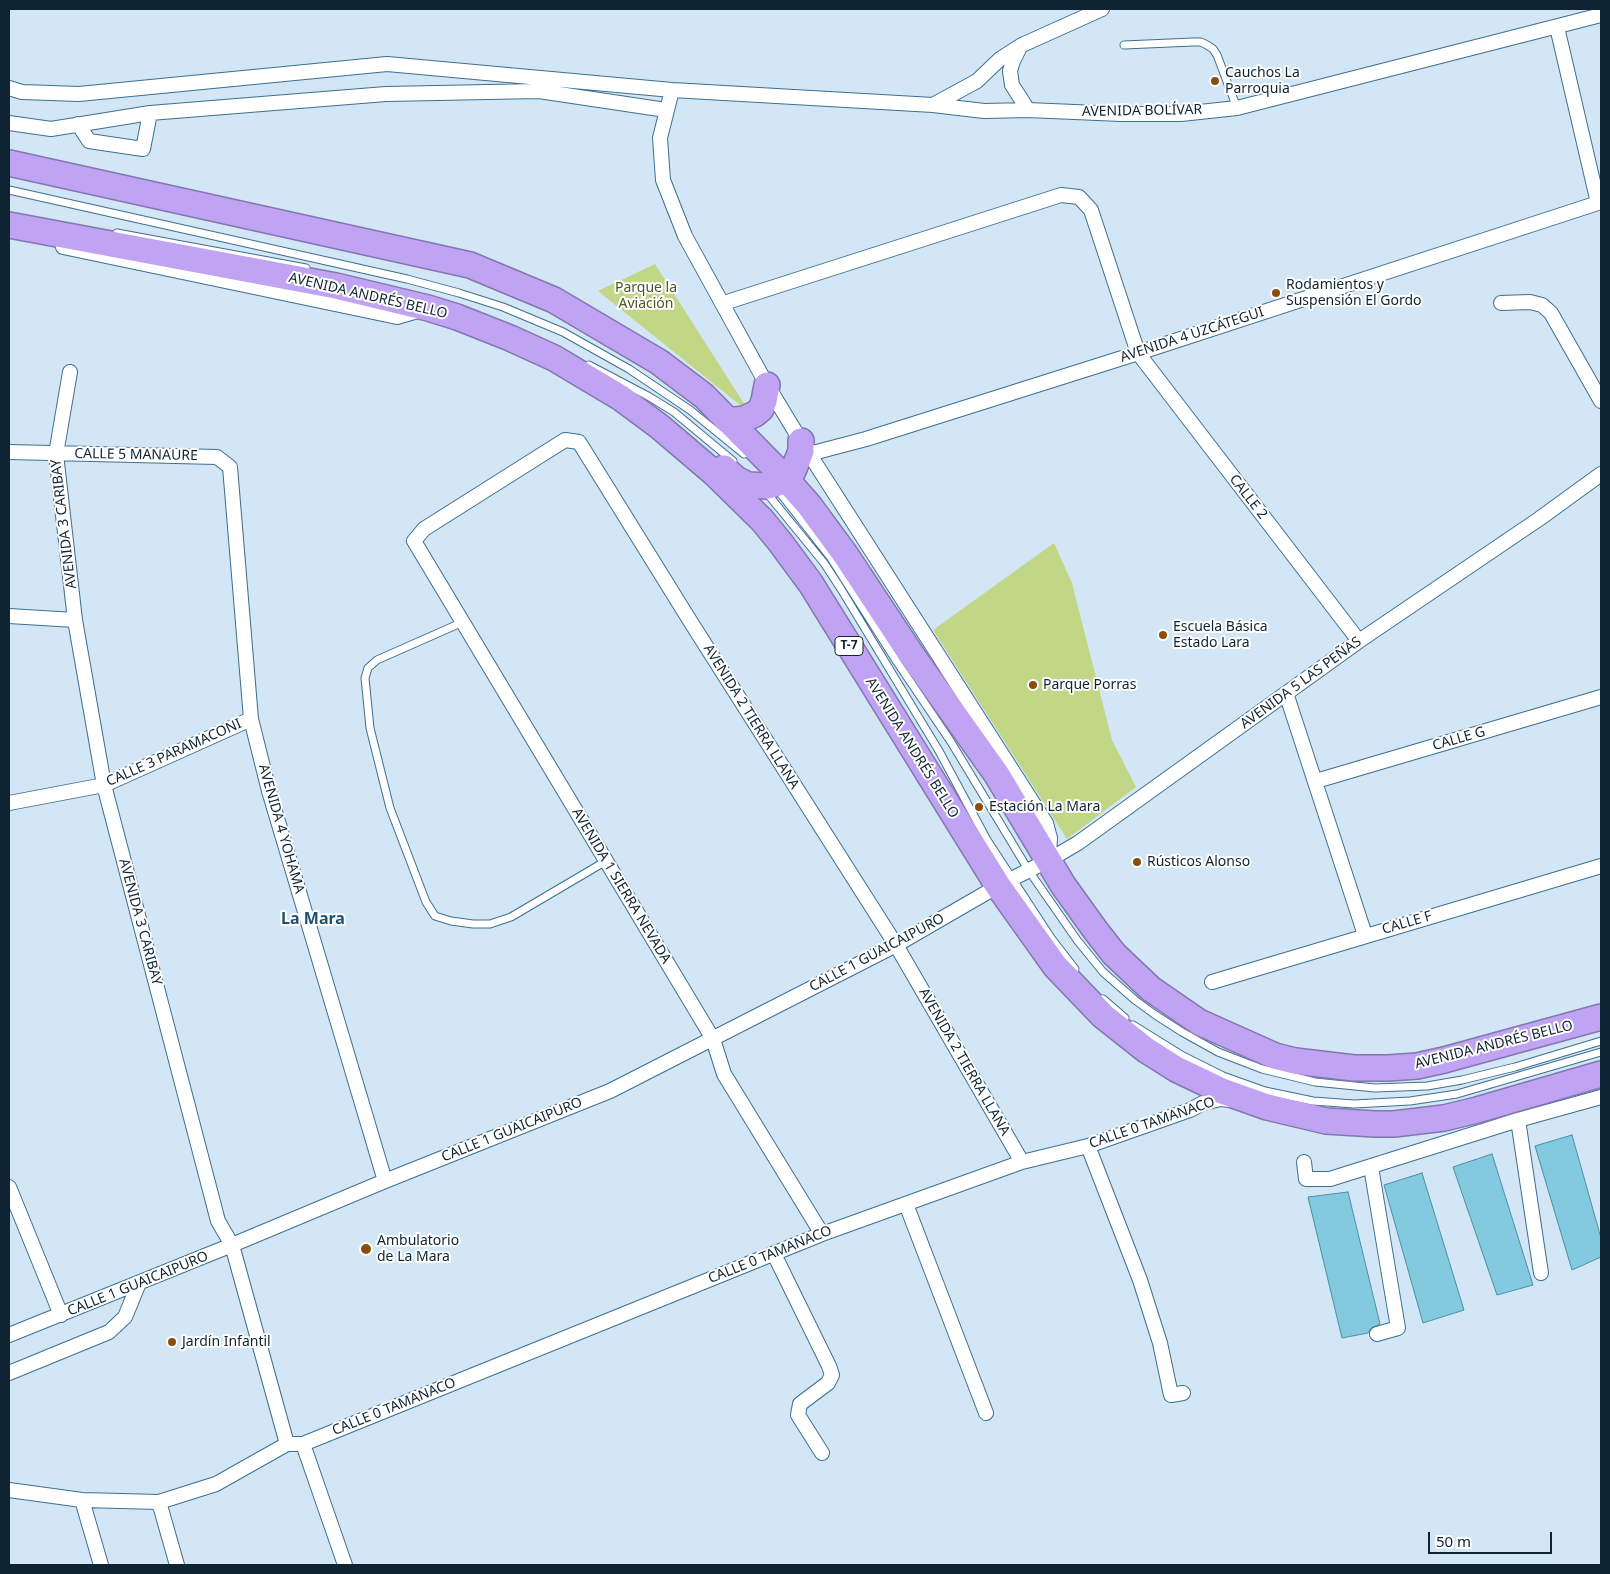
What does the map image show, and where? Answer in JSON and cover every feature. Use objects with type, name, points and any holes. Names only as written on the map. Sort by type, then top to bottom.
[{"type":"highway","name":"AVENIDA ANDRÉS BELLO","points":[[9,163],[470,264],[554,300],[658,362],[704,396],[728,421],[766,475],[809,505],[851,562],[909,651],[997,775],[1039,866],[1072,898],[1114,954],[1151,989],[1199,1022],[1295,1061],[1354,1068],[1417,1066],[1601,1018]]},
{"type":"highway","name":"AVENIDA ANDRÉS BELLO","points":[[9,225],[326,284],[428,308],[510,338],[554,358],[602,387],[660,426],[762,520],[811,584],[1006,882],[1055,966],[1103,1016],[1146,1050],[1176,1069],[1246,1101],[1290,1113],[1353,1123],[1394,1124],[1444,1118],[1598,1078]]},
{"type":"highway","points":[[728,421],[744,419],[761,409],[767,385]]},
{"type":"highway","points":[[602,387],[632,397],[660,413],[736,479],[748,485],[766,475],[782,456],[798,442],[800,452],[790,476],[766,475]]},
{"type":"highway","points":[[762,520],[760,505],[766,475]]},
{"type":"street","points":[[933,105],[977,81],[1000,59],[1022,45],[1102,9]]},
{"type":"street","name":"AVENIDA BOLÍVAR","points":[[9,88],[22,92],[79,94],[387,64],[672,90],[933,105],[984,111],[1028,110],[1121,114],[1181,114],[1236,108],[1601,15]]},
{"type":"street","points":[[1557,27],[1600,203]]},
{"type":"street","points":[[1022,45],[1010,71],[1012,85],[1028,110]]},
{"type":"street","points":[[672,90],[660,138],[663,180],[685,236],[724,303],[798,442],[1046,823],[1050,838],[1039,866]]},
{"type":"street","points":[[9,123],[51,129],[150,113],[386,94],[539,91],[666,110]]},
{"type":"street","points":[[78,124],[89,141],[143,149],[150,113]]},
{"type":"street","name":"CALLE 2","points":[[724,303],[1061,196],[1079,197],[1091,210],[1138,353],[1359,641]]},
{"type":"street","name":"AVENIDA 4 UZCÁTEGUI","points":[[798,442],[875,436],[1600,203]]},
{"type":"street","points":[[9,236],[397,317],[428,308]]},
{"type":"street","points":[[1501,303],[1530,302],[1542,305],[1551,313],[1601,401]]},
{"type":"street","name":"AVENIDA 3 CARIBAY","points":[[70,372],[56,454],[75,620],[104,785],[218,1221],[232,1246],[287,1444]]},
{"type":"street","name":"AVENIDA 2 TIERRA LLANA","points":[[414,541],[424,529],[565,440],[578,442],[896,946],[1022,1162]]},
{"type":"street","name":"CALLE 5 MANAURE","points":[[9,452],[217,457],[230,467]]},
{"type":"street","name":"AVENIDA 4 YOHAMA","points":[[230,467],[250,719],[268,791],[386,1181]]},
{"type":"street","name":"AVENIDA 5 LAS PEÑAS","points":[[1006,882],[1039,866],[1078,843],[1359,641],[1539,519],[1601,474]]},
{"type":"street","name":"AVENIDA 1 SIERRA NEVADA","points":[[414,541],[713,1039],[724,1074],[822,1234]]},
{"type":"street","points":[[9,616],[75,620]]},
{"type":"street","points":[[1286,693],[1316,780],[1365,936]]},
{"type":"street","name":"CALLE G","points":[[1316,780],[1601,697]]},
{"type":"street","name":"CALLE 3 PARAMACONI","points":[[9,803],[104,785],[250,719]]},
{"type":"street","name":"CALLE F","points":[[1212,982],[1601,866]]},
{"type":"street","name":"CALLE 1 GUAICAIPURO","points":[[9,1335],[610,1091],[896,946],[1006,882]]},
{"type":"street","points":[[1304,1162],[1306,1179],[1330,1179],[1518,1120],[1598,1078]]},
{"type":"street","name":"CALLE 0 TAMANACO","points":[[303,1444],[822,1234],[1022,1162],[1088,1146],[1190,1110],[1212,1100],[1246,1101]]},
{"type":"street","points":[[1518,1120],[1541,1273]]},
{"type":"street","points":[[1088,1146],[1140,1280],[1160,1343],[1171,1395],[1184,1393]]},
{"type":"street","points":[[1371,1167],[1398,1328],[1377,1334]]},
{"type":"street","points":[[9,1187],[61,1314]]},
{"type":"street","points":[[906,1204],[986,1413]]},
{"type":"street","points":[[774,1254],[832,1375],[828,1383],[800,1404],[798,1415],[822,1453]]},
{"type":"street","points":[[9,1373],[109,1332],[124,1317],[139,1283]]},
{"type":"street","points":[[9,1490],[82,1500],[159,1502],[216,1484],[287,1444],[303,1444],[345,1565]]},
{"type":"street","points":[[82,1500],[98,1564]]},
{"type":"street","points":[[159,1502],[177,1565]]},
{"type":"lane","points":[[1124,45],[1200,42],[1207,45],[1217,55],[1236,108]]},
{"type":"lane","points":[[9,190],[407,278],[503,307],[563,332],[629,369],[690,410],[766,475],[841,589],[939,752],[987,840],[1006,882],[1080,975]]},
{"type":"lane","points":[[113,232],[310,269]]},
{"type":"lane","points":[[584,362],[674,412],[737,465]]},
{"type":"lane","points":[[463,622],[377,660],[368,668],[365,678],[370,728],[390,808],[426,902],[435,916],[451,921],[490,924],[511,917],[606,860]]},
{"type":"lane","points":[[1039,866],[1077,940],[1104,972],[1135,1000],[1189,1036],[1218,1052],[1262,1069],[1297,1079],[1340,1085],[1375,1088],[1427,1086],[1515,1068],[1601,1041]]},
{"type":"lane","points":[[1100,996],[1132,1024],[1183,1056],[1223,1076],[1266,1091],[1313,1101],[1378,1104],[1436,1098],[1466,1092],[1601,1052]]},
{"type":"green space","name":"Parque la Aviación","points":[[655,264],[750,413],[598,291]]},
{"type":"green space","name":"Parque Porras","points":[[1054,543],[1072,583],[1112,740],[1136,787],[1067,839],[933,630]]},
{"type":"building","points":[[1572,1135],[1601,1238],[1601,1257],[1572,1270],[1535,1146]]},
{"type":"building","points":[[1492,1154],[1533,1285],[1497,1295],[1453,1167]]},
{"type":"building","points":[[1422,1173],[1464,1310],[1423,1323],[1384,1185]]},
{"type":"building","points":[[1348,1192],[1380,1324],[1371,1328],[1368,1333],[1342,1338],[1308,1197]]},
{"type":"place","name":"Cauchos La Parroquia","points":[[1215,81]]},
{"type":"place","name":"Rodamientos y Suspensión El Gordo","points":[[1276,293]]},
{"type":"place","name":"Escuela Básica Estado Lara","points":[[1163,635]]},
{"type":"place","name":"Parque Porras","points":[[1033,685]]},
{"type":"place","name":"Estación La Mara","points":[[979,807]]},
{"type":"place","name":"Rústicos Alonso","points":[[1137,862]]},
{"type":"place","name":"Ambulatorio de La Mara","points":[[366,1249]]},
{"type":"place","name":"Jardín Infantil","points":[[172,1342]]},
{"type":"district","name":"La Mara","points":[[313,919]]}]
